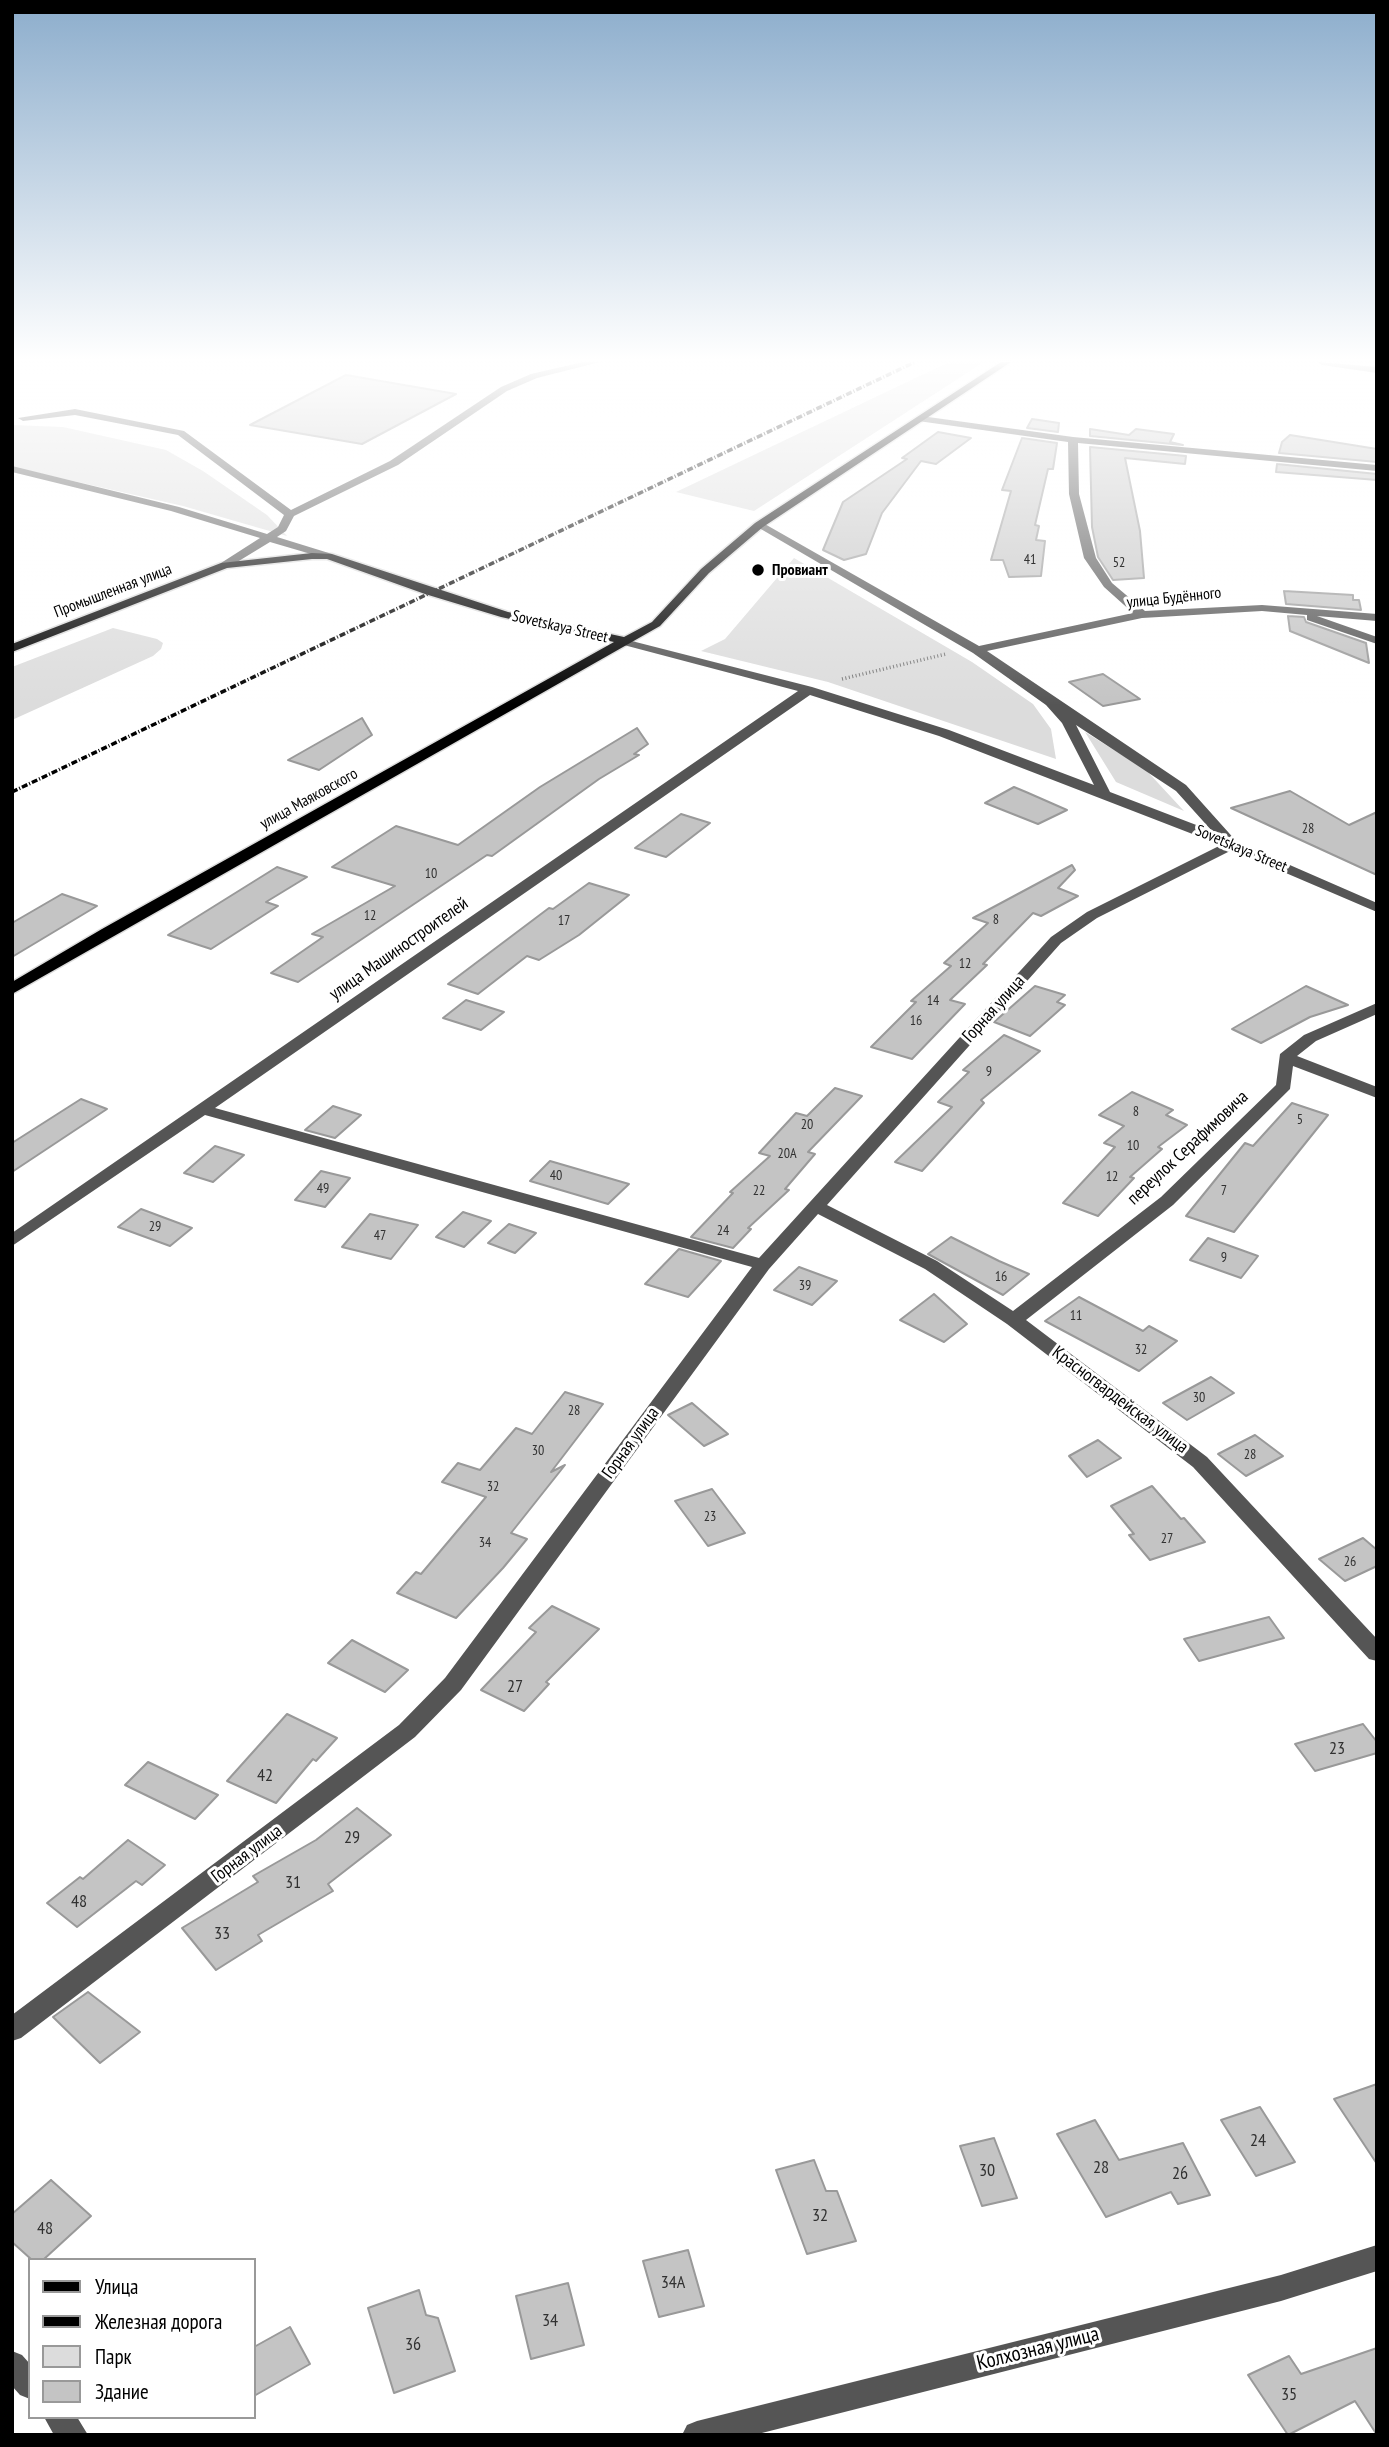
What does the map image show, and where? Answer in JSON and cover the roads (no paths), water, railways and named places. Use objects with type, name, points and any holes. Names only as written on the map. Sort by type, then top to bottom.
[{"type":"main road","name":"улица Маяковского","points":[[12,989],[107,932],[667,615],[705,571],[759,525],[834,476]]},
{"type":"main road","name":"Sovetskaya Street","points":[[328,556],[429,592],[493,611],[624,641]]},
{"type":"main road","name":"Промышленная улица","points":[[12,648],[225,565],[328,556]]},
{"type":"street","name":"Sovetskaya Street","points":[[41,476],[175,509],[328,556]]},
{"type":"street","points":[[239,476],[290,514],[367,476]]},
{"type":"street","points":[[1074,476],[1074,494],[1090,558],[1108,585],[1142,615]]},
{"type":"street","name":"Промышленная улица","points":[[225,565],[282,529],[290,514]]},
{"type":"street","points":[[759,525],[977,650],[1050,702],[1181,788],[1233,845]]},
{"type":"street","name":"улица Будённого","points":[[977,650],[1142,615],[1234,607],[1285,608],[1377,618]]},
{"type":"street","points":[[1285,608],[1377,641]]},
{"type":"street","name":"Sovetskaya Street","points":[[624,641],[808,690],[944,733],[1233,845],[1377,908]]},
{"type":"street","name":"улица Машиностроителей","points":[[12,1241],[808,690]]},
{"type":"street","points":[[1050,702],[1068,721],[1104,793]]},
{"type":"street","name":"Горная улица","points":[[12,2030],[407,1731],[453,1684],[762,1265],[1056,940],[1092,915],[1233,845]]},
{"type":"street","points":[[1286,1057],[1310,1038],[1377,1008]]},
{"type":"street","points":[[1286,1057],[1377,1093]]},
{"type":"street","name":"переулок Серафимовича","points":[[1014,1320],[1167,1201],[1284,1086],[1286,1057]]},
{"type":"street","points":[[202,1109],[762,1265]]},
{"type":"street","name":"Красногвардейская улица","points":[[816,1206],[931,1265],[1014,1320],[1200,1462],[1377,1653]]},
{"type":"street","name":"Колхозная улица","points":[[697,2435],[1281,2288],[1377,2258]]},
{"type":"street","points":[[12,2365],[28,2383]]},
{"type":"street","points":[[60,2419],[73,2435]]},
{"type":"railway","points":[[12,792],[675,476]]},
{"type":"place","name":"Провиант","points":[[758,570]]}]
